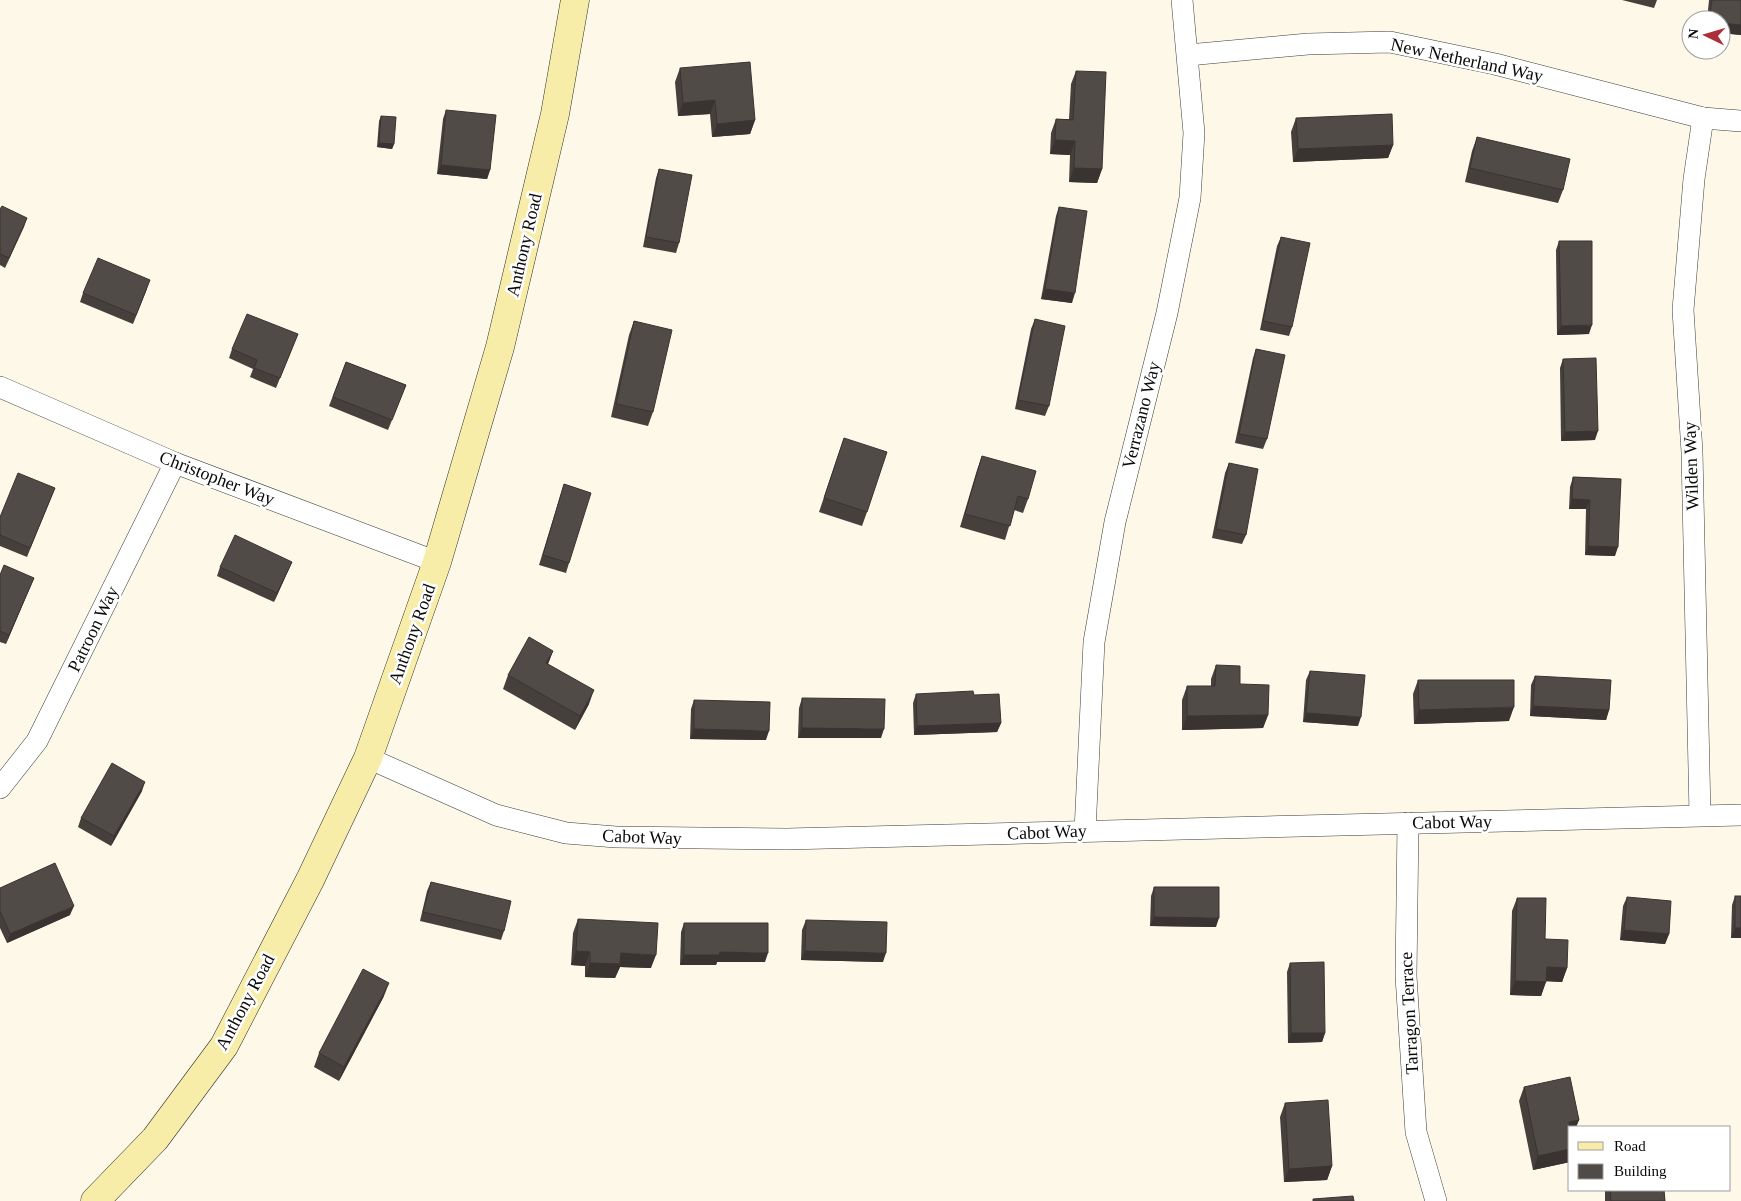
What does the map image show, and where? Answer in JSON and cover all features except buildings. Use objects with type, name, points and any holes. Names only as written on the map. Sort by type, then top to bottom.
[{"type":"street","name":"Anthony Road","points":[[95,1201],[155,1139],[224,1046],[310,880],[368,758],[437,562],[500,346],[555,114],[575,0]]},
{"type":"street","name":"Verrazano Way","points":[[1085,831],[1094,642],[1115,522],[1167,313],[1190,198],[1194,133],[1182,0]]},
{"type":"street","name":"New Netherland Way","points":[[1188,55],[1308,44],[1390,42],[1495,64],[1704,118],[1741,121]]},
{"type":"street","name":"Wilden Way","points":[[1700,816],[1692,452],[1683,310],[1694,179],[1704,118]]},
{"type":"street","name":"Christopher Way","points":[[0,387],[175,463],[437,562]]},
{"type":"street","name":"Patroon Way","points":[[0,788],[37,741],[175,463]]},
{"type":"street","name":"Cabot Way","points":[[368,758],[496,815],[566,833],[616,838],[786,839],[1741,815]]},
{"type":"street","name":"Tarragon Terrace","points":[[1408,823],[1406,976],[1416,1132],[1436,1201]]}]
